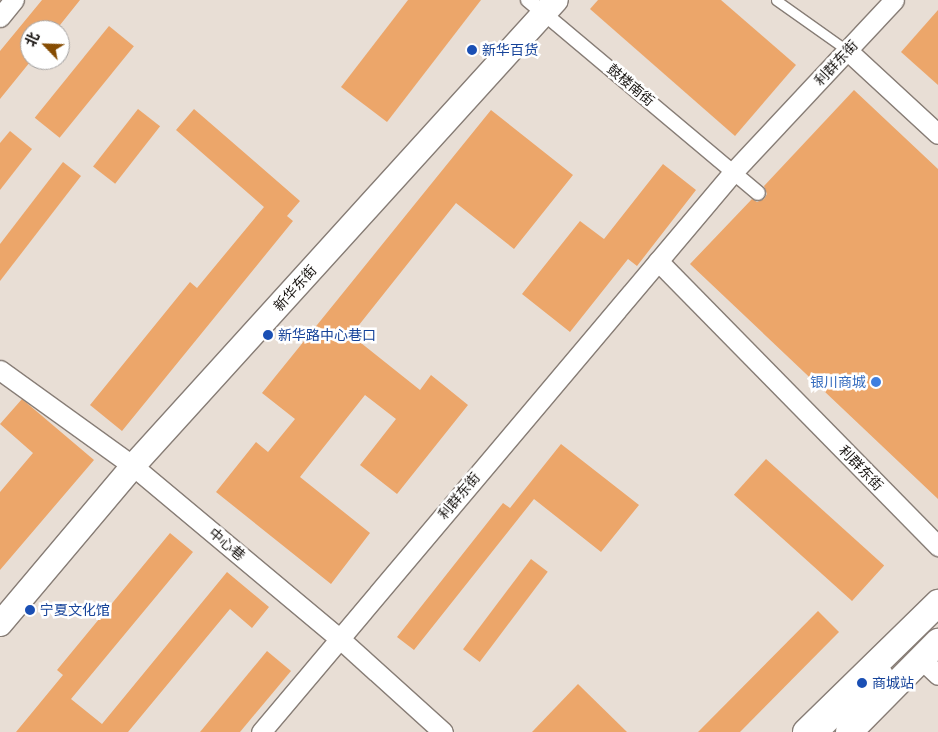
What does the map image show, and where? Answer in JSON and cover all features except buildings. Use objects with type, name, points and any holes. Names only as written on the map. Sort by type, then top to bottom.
[{"type":"main road","points":[[806,732],[938,603]]},
{"type":"main road","points":[[849,732],[932,659]]},
{"type":"street","points":[[0,17],[14,0]]},
{"type":"street","name":"利群东街","points":[[261,732],[734,170],[894,0]]},
{"type":"street","name":"鼓楼南街","points":[[543,4],[758,193]]},
{"type":"street","name":"新华东街","points":[[0,624],[133,466],[543,4]]},
{"type":"street","points":[[848,51],[938,134]]},
{"type":"street","name":"利群东街","points":[[658,261],[938,546]]},
{"type":"street","name":"中心巷","points":[[0,370],[133,466],[339,638],[443,732]]},
{"type":"lane","points":[[776,0],[848,51]]},
{"type":"lane","points":[[826,732],[893,665]]},
{"type":"place","name":"新华百货","points":[[472,50]]},
{"type":"place","name":"新华路中心巷口","points":[[268,335]]},
{"type":"place","name":"银川商城","points":[[876,382]]},
{"type":"place","name":"宁夏文化馆","points":[[30,610]]},
{"type":"place","name":"商城站","points":[[862,683]]}]
